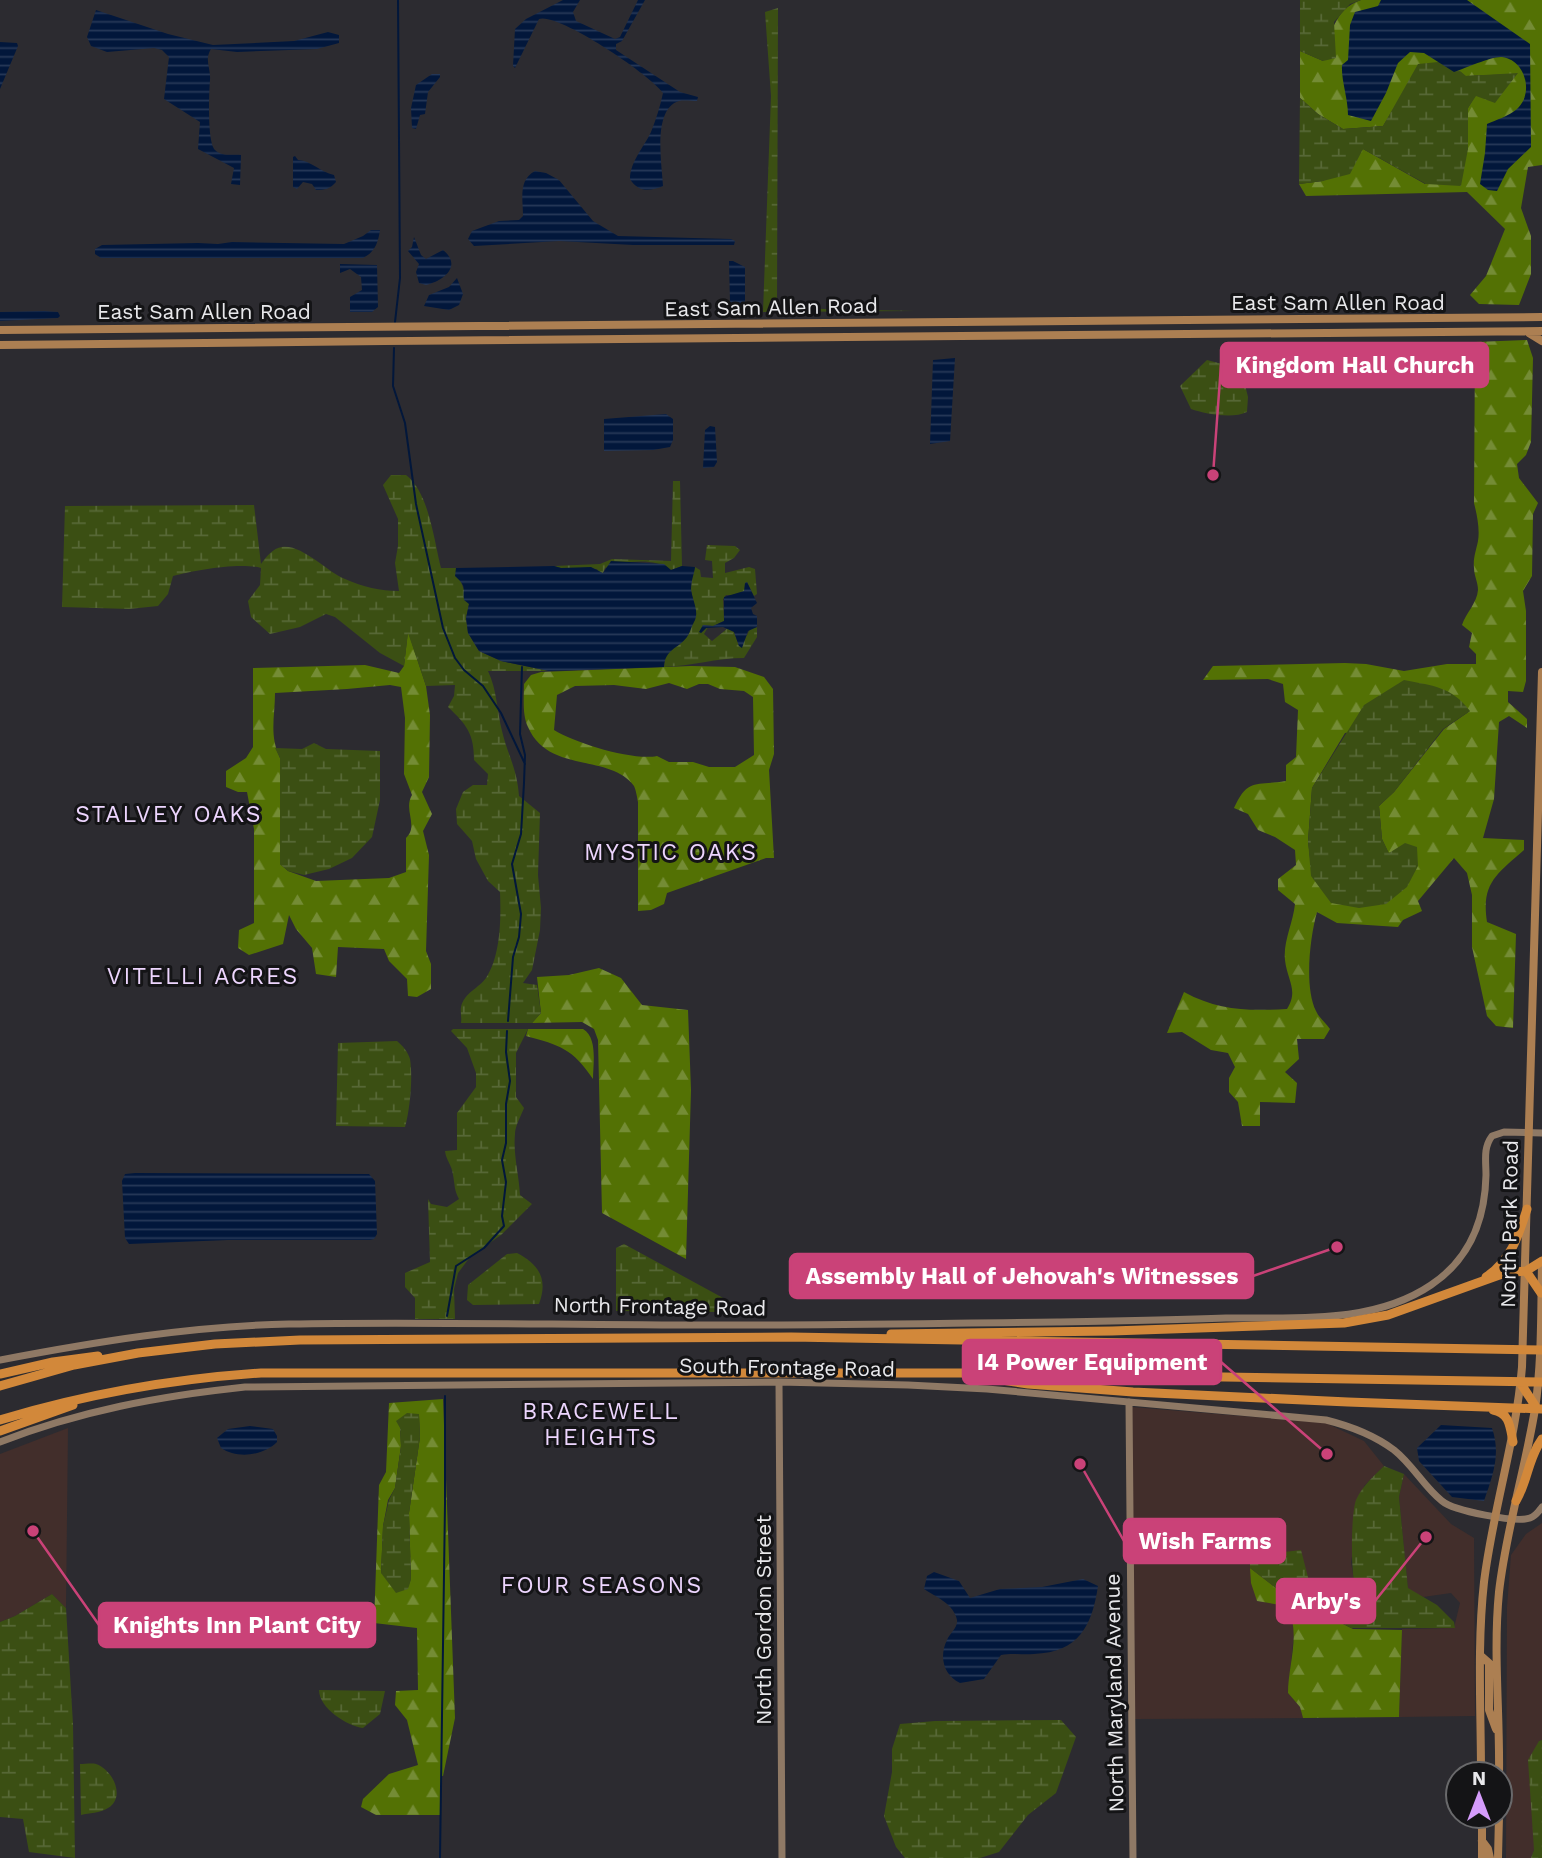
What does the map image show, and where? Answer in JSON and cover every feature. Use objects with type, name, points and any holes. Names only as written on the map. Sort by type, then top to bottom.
[{"type":"highway","points":[[1479,1283],[1509,1255],[1527,1209]]},
{"type":"highway","points":[[792,1337],[1112,1331],[1344,1323],[1388,1315],[1505,1273],[1526,1270],[1542,1263]]},
{"type":"highway","points":[[1526,1270],[1541,1293]]},
{"type":"highway","points":[[0,1374],[88,1356],[215,1344],[300,1340],[792,1337],[1542,1350]]},
{"type":"highway","points":[[0,1386],[74,1365],[138,1353]]},
{"type":"highway","points":[[0,1420],[42,1407],[114,1391],[166,1382],[261,1373],[969,1373],[1542,1382]]},
{"type":"highway","points":[[969,1373],[996,1380],[1133,1392],[1477,1408],[1539,1408]]},
{"type":"highway","points":[[1521,1384],[1539,1408]]},
{"type":"highway","points":[[0,1431],[114,1391]]},
{"type":"highway","points":[[1477,1408],[1500,1411],[1510,1422],[1513,1441]]},
{"type":"highway","points":[[1516,1501],[1522,1491],[1530,1460],[1542,1439]]},
{"type":"main road","name":"East Sam Allen Road","points":[[0,330],[1542,317]]},
{"type":"main road","points":[[1519,331],[1534,335],[1542,341]]},
{"type":"main road","name":"East Sam Allen Road","points":[[0,345],[1542,331]]},
{"type":"main road","name":"North Park Road","points":[[1481,1760],[1481,1656],[1485,1582],[1513,1441],[1521,1384],[1542,672]]},
{"type":"main road","name":"North Park Road","points":[[1499,1760],[1497,1619],[1503,1562],[1539,1408],[1542,1263]]},
{"type":"main road","points":[[1481,1656],[1489,1663],[1489,1710],[1498,1732]]},
{"type":"main road","points":[[1482,1830],[1482,1858]]},
{"type":"main road","points":[[1498,1858],[1499,1830]]},
{"type":"main road","points":[[1482,1841],[1490,1858]]},
{"type":"street","name":"North Frontage Road","points":[[0,1360],[111,1340],[213,1327],[455,1322],[748,1325],[1092,1322],[1287,1317],[1366,1312],[1419,1292],[1458,1262],[1472,1241],[1481,1219],[1485,1196],[1487,1142],[1497,1133],[1542,1133]]},
{"type":"street","name":"South Frontage Road","points":[[0,1442],[45,1425],[111,1407],[160,1397],[245,1387],[779,1382],[987,1389],[1326,1420],[1349,1426],[1395,1451],[1441,1500],[1451,1507],[1512,1518],[1530,1518],[1542,1507]]},
{"type":"street","name":"North Gordon Street","points":[[779,1382],[782,1858]]},
{"type":"street","name":"North Maryland Avenue","points":[[1129,1402],[1133,1858]]},
{"type":"shaded area","points":[[1132,1407],[1326,1423],[1364,1441],[1384,1466],[1364,1486],[1351,1562],[1354,1581],[1344,1593],[1335,1593],[1309,1581],[1304,1568],[1257,1601],[1286,1605],[1293,1616],[1288,1693],[1300,1707],[1303,1718],[1135,1719]]},
{"type":"shaded area","points":[[68,1428],[66,1608],[52,1594],[0,1622],[0,1454]]},
{"type":"shaded area","points":[[1404,1474],[1451,1524],[1474,1538],[1475,1716],[1399,1717],[1402,1629],[1454,1628],[1460,1603],[1451,1593],[1423,1597],[1408,1589],[1399,1497]]},
{"type":"shaded area","points":[[1542,1523],[1542,1740],[1539,1741],[1534,1850],[1531,1858],[1506,1858],[1506,1830],[1514,1830],[1514,1760],[1506,1760],[1507,1607],[1511,1555],[1526,1534]]},
{"type":"green space","points":[[1300,0],[1361,0],[1350,4],[1334,22],[1336,58],[1323,61],[1300,51]]},
{"type":"green space","points":[[1361,0],[1542,0],[1542,165],[1528,167],[1521,208],[1531,236],[1531,274],[1519,305],[1479,304],[1470,295],[1486,276],[1505,229],[1467,192],[1306,196],[1299,184],[1323,181],[1363,149],[1425,184],[1468,149],[1468,108],[1475,96],[1517,74],[1465,76],[1448,61],[1395,106],[1383,126],[1343,129],[1318,114],[1300,98],[1300,51],[1323,61],[1334,25],[1345,10]]},
{"type":"green space","points":[[778,8],[777,306],[915,311],[763,312],[771,96],[765,12]]},
{"type":"green space","points":[[1448,61],[1466,76],[1518,73],[1495,103],[1476,96],[1468,108],[1468,149],[1461,186],[1426,184],[1363,149],[1350,174],[1299,184],[1300,98],[1318,114],[1343,129],[1383,126],[1418,64]]},
{"type":"green space","points":[[1527,340],[1533,358],[1531,442],[1526,455],[1517,464],[1519,478],[1538,503],[1533,514],[1532,576],[1523,591],[1526,611],[1526,681],[1523,692],[1508,691],[1508,702],[1527,719],[1527,728],[1509,716],[1499,722],[1494,799],[1483,838],[1524,840],[1524,850],[1493,880],[1486,898],[1487,922],[1516,934],[1513,1028],[1496,1026],[1487,1016],[1472,947],[1472,895],[1467,873],[1454,858],[1418,901],[1422,911],[1403,920],[1398,927],[1337,923],[1317,912],[1310,948],[1310,989],[1316,1011],[1330,1029],[1324,1039],[1297,1039],[1299,1059],[1285,1072],[1297,1083],[1295,1103],[1260,1102],[1260,1126],[1242,1126],[1238,1102],[1229,1092],[1229,1078],[1235,1067],[1228,1053],[1211,1050],[1182,1032],[1167,1033],[1184,992],[1209,1003],[1234,1008],[1287,1009],[1290,1002],[1292,990],[1285,953],[1295,904],[1278,890],[1278,879],[1296,865],[1295,850],[1258,830],[1248,814],[1234,808],[1249,787],[1286,781],[1286,765],[1296,757],[1298,710],[1285,702],[1283,684],[1268,679],[1203,680],[1213,666],[1345,663],[1404,671],[1447,664],[1476,664],[1476,654],[1469,647],[1472,633],[1462,625],[1478,590],[1474,571],[1479,532],[1474,503],[1475,342]],"holes":[[[1470,711],[1444,729],[1394,792],[1379,806],[1382,839],[1389,854],[1310,858],[1308,841],[1312,788],[1345,733]]]},
{"type":"green space","points":[[1207,360],[1241,369],[1248,397],[1247,412],[1227,415],[1191,409],[1180,386]]},
{"type":"green space","points":[[391,475],[406,475],[420,493],[430,518],[441,568],[456,568],[469,604],[466,618],[468,633],[479,651],[501,661],[549,671],[488,671],[519,796],[540,813],[540,930],[532,970],[523,983],[537,985],[541,1013],[532,1023],[461,1023],[463,1002],[491,969],[499,936],[500,892],[488,881],[476,859],[472,841],[457,824],[456,809],[463,792],[473,785],[487,785],[488,774],[474,760],[473,743],[468,730],[448,707],[454,696],[455,685],[426,686],[408,633],[404,666],[380,653],[335,617],[326,614],[300,627],[270,634],[251,617],[248,601],[260,585],[261,568],[252,566],[193,571],[173,576],[168,594],[158,606],[129,609],[62,607],[65,506],[254,505],[261,564],[276,549],[290,547],[352,582],[399,591],[395,563],[398,519],[383,485]]},
{"type":"green space","points":[[673,481],[680,481],[682,566],[671,570],[656,563],[630,562],[605,568],[603,573],[599,573],[597,569],[554,566],[600,564],[612,559],[671,561]]},
{"type":"green space","points":[[707,545],[735,546],[740,550],[734,558],[725,563],[725,573],[749,567],[755,569],[757,594],[754,596],[747,582],[745,591],[726,595],[723,599],[724,621],[713,626],[703,625],[701,633],[708,627],[704,634],[712,641],[728,628],[734,632],[739,646],[750,629],[757,627],[757,637],[744,658],[664,667],[665,657],[674,646],[686,638],[696,614],[691,590],[695,567],[700,570],[701,577],[713,578],[712,561],[705,560]]},
{"type":"green space","points":[[408,631],[426,686],[430,715],[429,777],[422,792],[432,814],[423,831],[429,855],[426,951],[431,964],[431,989],[417,997],[408,996],[407,979],[389,961],[384,949],[338,947],[336,977],[316,974],[312,948],[296,929],[289,915],[283,944],[249,955],[238,948],[239,930],[254,923],[254,829],[247,792],[226,787],[226,771],[246,758],[253,747],[253,668],[365,665],[399,673],[404,666]],"holes":[[[390,685],[401,687],[405,718],[404,774],[412,795],[409,806],[411,828],[406,838],[406,872],[389,878],[316,881],[288,871],[280,864],[280,758],[274,734],[275,693]]]},
{"type":"green space","points":[[691,666],[735,667],[764,677],[773,689],[774,754],[769,770],[774,858],[766,858],[667,893],[664,904],[651,910],[638,911],[638,802],[635,788],[623,776],[610,769],[564,758],[537,742],[525,717],[524,684],[531,675],[541,672]],"holes":[[[669,683],[687,689],[708,684],[720,689],[744,691],[753,697],[754,755],[735,767],[709,767],[693,762],[669,762],[657,756],[634,756],[604,750],[554,730],[557,695],[575,686],[614,685],[646,689]]]},
{"type":"green space","points":[[1404,680],[1448,692],[1456,696],[1470,711],[1443,729],[1394,792],[1379,806],[1382,839],[1389,853],[1405,843],[1417,847],[1418,866],[1407,887],[1386,904],[1359,908],[1331,903],[1311,876],[1308,841],[1312,788],[1364,705]]},
{"type":"green space","points":[[314,743],[326,749],[380,751],[380,800],[372,837],[352,858],[329,869],[304,875],[288,871],[280,864],[280,758],[275,748],[302,749]]},
{"type":"green space","points":[[599,968],[621,978],[642,1005],[688,1010],[691,1090],[686,1259],[602,1213],[598,1040],[594,1029],[582,1022],[532,1023],[541,1013],[537,977],[569,975]]},
{"type":"green space","points":[[528,1029],[583,1029],[588,1033],[593,1045],[593,1079],[579,1061],[565,1050],[526,1036]]},
{"type":"green space","points":[[528,1029],[516,1053],[516,1097],[524,1108],[516,1128],[515,1157],[520,1195],[532,1204],[501,1235],[470,1257],[458,1273],[454,1289],[455,1319],[415,1319],[415,1298],[405,1287],[405,1273],[430,1262],[428,1199],[431,1204],[447,1207],[459,1199],[445,1151],[457,1150],[457,1113],[476,1087],[476,1073],[467,1048],[451,1031]]},
{"type":"green space","points":[[397,1041],[408,1054],[411,1067],[405,1127],[336,1126],[338,1043]]},
{"type":"green space","points":[[624,1244],[725,1299],[718,1312],[616,1311],[616,1248]]},
{"type":"green space","points":[[517,1253],[540,1274],[543,1288],[539,1304],[473,1305],[467,1300],[468,1285],[507,1254]]},
{"type":"green space","points":[[443,1399],[455,1718],[441,1776],[441,1815],[376,1815],[361,1807],[363,1799],[389,1774],[418,1765],[407,1720],[395,1705],[396,1691],[418,1690],[417,1628],[374,1623],[379,1485],[386,1472],[389,1403]],"holes":[[[419,1415],[420,1437],[409,1513],[411,1580],[381,1573],[383,1526],[388,1500],[395,1488],[401,1446],[400,1428]]]},
{"type":"green space","points":[[407,1413],[419,1414],[420,1437],[409,1513],[411,1580],[408,1589],[396,1593],[381,1573],[383,1526],[389,1500],[395,1488],[401,1446],[400,1428],[396,1421]]},
{"type":"green space","points":[[1384,1466],[1404,1474],[1399,1497],[1408,1588],[1437,1605],[1454,1622],[1455,1628],[1351,1628],[1285,1595],[1250,1568],[1250,1556],[1301,1550],[1309,1581],[1325,1590],[1344,1593],[1354,1581],[1352,1540],[1356,1500]]},
{"type":"green space","points":[[1250,1568],[1285,1595],[1353,1629],[1402,1630],[1399,1717],[1303,1718],[1300,1707],[1288,1693],[1294,1637],[1291,1615],[1286,1606],[1257,1601],[1251,1583]]},
{"type":"green space","points":[[52,1594],[66,1608],[73,1724],[75,1858],[29,1852],[23,1819],[0,1817],[0,1622]]},
{"type":"green space","points":[[319,1690],[385,1691],[380,1714],[363,1728],[349,1724],[335,1715],[320,1697]]},
{"type":"green space","points":[[1061,1720],[1076,1737],[1056,1793],[1028,1815],[999,1852],[980,1858],[905,1858],[896,1847],[884,1816],[892,1772],[892,1749],[900,1724],[935,1721]]},
{"type":"green space","points":[[1542,1740],[1542,1858],[1531,1858],[1534,1850],[1528,1760]]},
{"type":"green space","points":[[80,1764],[96,1764],[112,1778],[117,1791],[108,1808],[81,1815]]},
{"type":"water","points":[[563,0],[580,0],[573,12],[576,21],[615,39],[620,37],[638,0],[645,0],[622,41],[616,44],[616,50],[680,92],[698,97],[697,101],[679,101],[671,106],[665,115],[660,139],[663,186],[644,190],[630,179],[635,161],[651,132],[663,93],[642,73],[584,35],[549,19],[539,19],[515,68],[513,66],[515,29],[526,19]]},
{"type":"water","points":[[1381,0],[1467,0],[1530,44],[1531,147],[1508,169],[1497,191],[1488,190],[1480,184],[1487,124],[1517,109],[1522,103],[1526,87],[1522,71],[1510,59],[1492,58],[1454,72],[1424,53],[1410,52],[1398,63],[1371,121],[1348,115],[1342,65],[1348,60],[1350,25],[1355,12],[1378,6]]},
{"type":"water","points":[[96,10],[168,34],[213,45],[294,41],[328,32],[339,35],[339,43],[317,49],[237,52],[211,49],[208,60],[212,145],[221,154],[241,155],[240,185],[231,184],[234,168],[198,149],[200,122],[164,99],[169,57],[162,50],[154,48],[107,52],[91,46],[87,37]]},
{"type":"water","points":[[0,42],[17,43],[18,46],[0,89]]},
{"type":"water","points":[[432,74],[440,74],[440,77],[428,92],[425,114],[420,115],[416,129],[412,128],[411,108],[416,85]]},
{"type":"water","points":[[295,156],[298,160],[334,175],[336,182],[322,190],[316,190],[312,184],[303,182],[297,189],[293,187]]},
{"type":"water","points":[[535,171],[559,180],[593,221],[618,236],[731,239],[735,241],[734,245],[633,245],[559,241],[474,246],[468,239],[472,231],[499,221],[519,220],[523,216],[524,185],[526,179]]},
{"type":"water","points":[[371,230],[380,230],[378,239],[373,250],[363,258],[101,258],[95,254],[95,249],[102,245],[232,242],[344,244]]},
{"type":"water","points":[[414,237],[421,255],[426,259],[443,250],[449,256],[451,267],[439,280],[426,285],[419,283],[416,272],[419,264],[408,251],[412,247]]},
{"type":"water","points":[[729,261],[745,267],[745,305],[730,302]]},
{"type":"water","points":[[340,264],[377,265],[378,307],[372,312],[350,312],[350,297],[362,290],[361,277],[350,269],[340,273]]},
{"type":"water","points":[[457,278],[463,294],[459,305],[449,310],[424,306],[429,295],[449,287]]},
{"type":"water","points":[[0,312],[58,312],[60,316],[0,321]]},
{"type":"water","points":[[955,358],[950,441],[930,444],[933,360]]},
{"type":"water","points":[[666,414],[673,419],[673,440],[670,447],[604,451],[604,419]]},
{"type":"water","points":[[710,426],[715,427],[717,462],[714,467],[703,468],[705,430]]},
{"type":"water","points":[[611,561],[664,564],[671,570],[682,566],[695,567],[691,589],[696,618],[687,637],[667,656],[664,667],[549,671],[501,661],[479,651],[468,633],[466,618],[469,604],[464,600],[463,585],[455,576],[456,568],[591,567],[603,573]]},
{"type":"water","points":[[747,582],[757,603],[751,608],[757,616],[757,627],[748,631],[742,648],[734,632],[723,627],[706,628],[699,632],[703,625],[713,626],[724,621],[724,597],[744,591]]},
{"type":"water","points":[[125,1174],[369,1174],[375,1181],[377,1234],[370,1240],[228,1240],[129,1244],[125,1238],[122,1181]]},
{"type":"water","points":[[1441,1425],[1492,1428],[1496,1456],[1484,1501],[1452,1497],[1419,1461],[1417,1448]]},
{"type":"water","points":[[250,1426],[273,1429],[277,1442],[257,1453],[242,1455],[221,1448],[217,1438],[228,1429]]},
{"type":"water","points":[[934,1572],[959,1581],[970,1598],[1000,1589],[1042,1587],[1083,1579],[1098,1586],[1087,1625],[1072,1642],[1049,1652],[1001,1655],[984,1679],[960,1683],[946,1670],[943,1659],[947,1640],[956,1626],[955,1614],[944,1602],[924,1589],[927,1576]]},
{"type":"waterway","points":[[395,322],[400,278],[398,0]]},
{"type":"waterway","points":[[394,348],[393,386],[405,423],[416,504],[443,628],[455,658],[464,670],[483,686],[501,713],[525,764]]},
{"type":"waterway","points":[[508,1021],[513,957],[519,937],[521,914],[512,864],[521,834],[524,783],[525,755],[520,734],[522,667]]},
{"type":"waterway","points":[[447,1316],[456,1266],[484,1248],[504,1226],[502,1216],[506,1182],[502,1160],[506,1143],[506,1104],[510,1081],[506,1052],[507,1031]]},
{"type":"waterway","points":[[440,1858],[445,1396]]},
{"type":"place","name":"Kingdom Hall Church","points":[[1213,475]]},
{"type":"place","name":"Assembly Hall of Jehovah's Witnesses","points":[[1337,1247]]},
{"type":"place","name":"I4 Power Equipment","points":[[1327,1454]]},
{"type":"place","name":"Wish Farms","points":[[1080,1464]]},
{"type":"place","name":"Knights Inn Plant City","points":[[33,1531]]},
{"type":"place","name":"Arby's","points":[[1426,1537]]},
{"type":"district","name":"STALVEY OAKS","points":[[169,814]]},
{"type":"district","name":"MYSTIC OAKS","points":[[671,852]]},
{"type":"district","name":"VITELLI ACRES","points":[[203,976]]},
{"type":"district","name":"BRACEWELL HEIGHTS","points":[[601,1424]]},
{"type":"district","name":"FOUR SEASONS","points":[[602,1585]]}]
